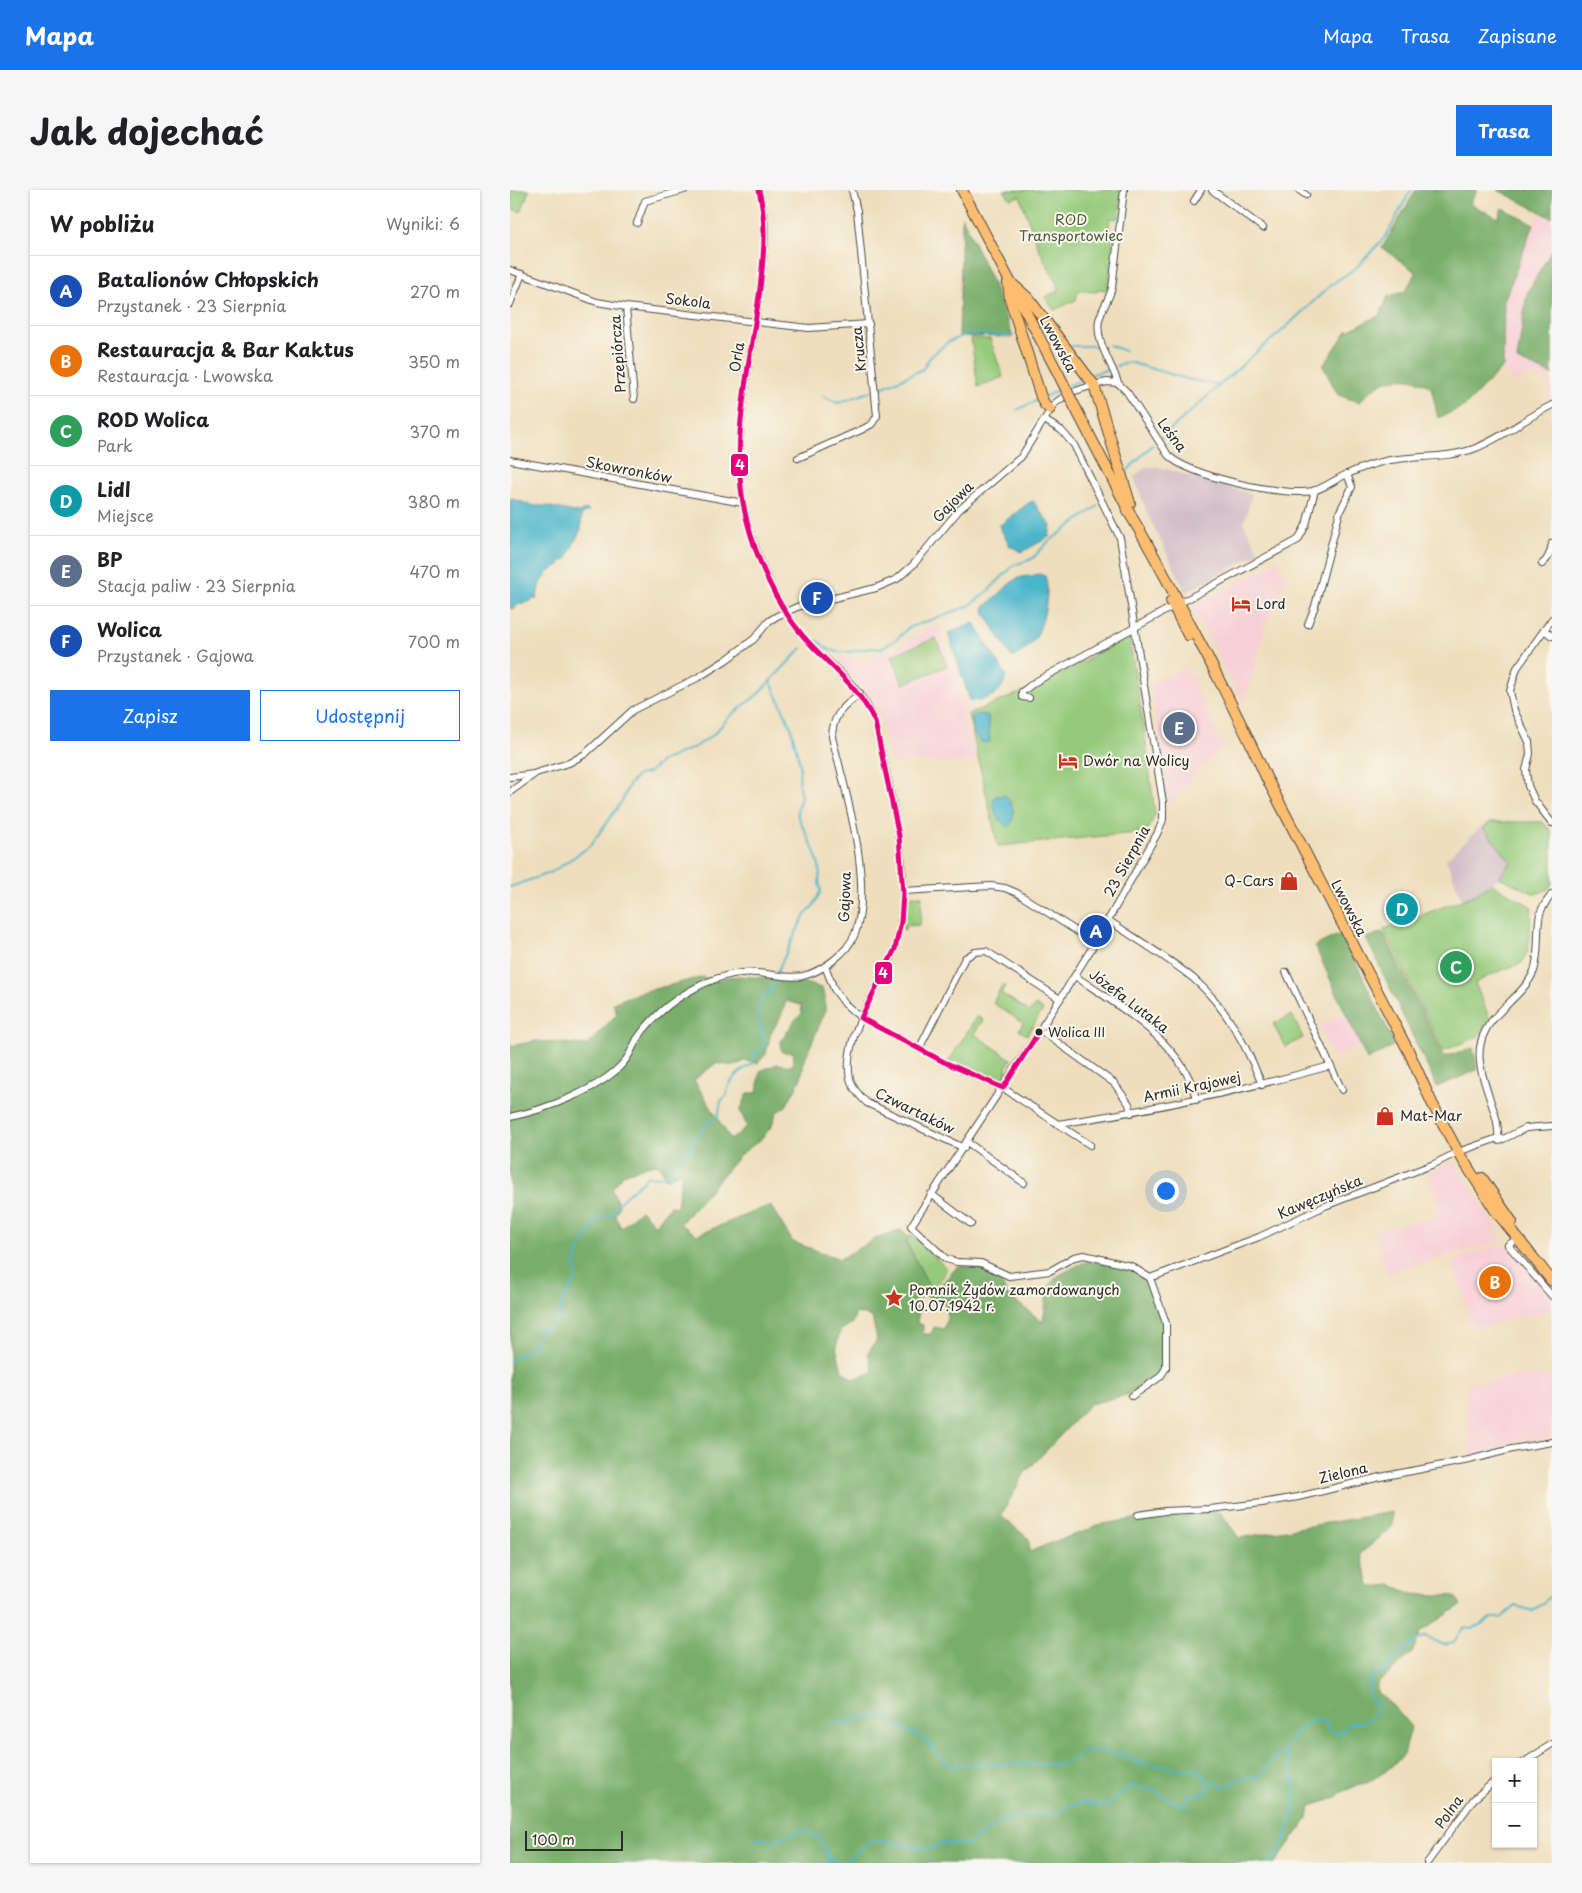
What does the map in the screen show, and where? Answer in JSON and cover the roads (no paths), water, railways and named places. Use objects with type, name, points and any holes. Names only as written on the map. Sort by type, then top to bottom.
[{"type":"main road","name":"Lwowska","points":[[962,190],[1128,511],[1148,556],[1245,730],[1266,777],[1408,1052],[1432,1103],[1495,1210],[1552,1281]]},
{"type":"main road","points":[[1009,280],[1028,298],[1094,384],[1123,482],[1142,532]]},
{"type":"main road","points":[[1009,280],[1010,299],[1041,397],[1045,405],[1050,409]]},
{"type":"main road","name":"Lwowska","points":[[1128,511],[1142,532],[1177,605]]},
{"type":"main road","name":"Lwowska","points":[[1462,1151],[1513,1223],[1552,1271]]},
{"type":"street","points":[[637,223],[645,202],[684,190]]},
{"type":"street","name":"Orla","points":[[759,190],[764,210],[766,231],[756,323],[745,387],[740,451],[743,503],[760,560],[786,611]]},
{"type":"street","name":"Krucza","points":[[798,458],[872,424],[877,416],[857,211],[852,190]]},
{"type":"street","name":"Leśna","points":[[1124,190],[1112,288],[1108,302],[1100,316],[1098,329],[1101,342],[1118,383],[1127,392],[1168,455],[1179,464],[1256,488],[1290,491],[1315,490],[1365,467],[1392,460],[1452,454],[1477,448],[1552,406]]},
{"type":"street","points":[[1194,201],[1201,190]]},
{"type":"street","points":[[1212,190],[1263,228]]},
{"type":"street","points":[[1299,190],[1306,195]]},
{"type":"street","name":"Sokola","points":[[510,270],[597,302],[626,307],[809,328],[869,324]]},
{"type":"street","points":[[510,304],[522,274]]},
{"type":"street","name":"Przepiórcza","points":[[626,307],[634,399]]},
{"type":"street","points":[[1094,384],[1118,383]]},
{"type":"street","name":"Gajowa","points":[[536,773],[569,763],[590,751],[633,710],[711,670],[754,639],[769,621],[786,611],[876,588],[887,584],[905,573],[956,513],[1021,457],[1050,409],[1059,399],[1073,391],[1094,384]]},
{"type":"street","name":"23 Sierpnia","points":[[1044,420],[1068,436],[1116,527],[1123,552],[1133,613],[1164,811],[1163,820],[1158,834],[1075,976],[911,1226],[946,1259],[957,1262],[981,1263],[1009,1276],[1050,1271],[1074,1257],[1084,1255],[1118,1262],[1138,1269],[1150,1278]]},
{"type":"street","name":"Skowronków","points":[[510,460],[743,503]]},
{"type":"street","points":[[1308,624],[1315,606],[1340,511],[1352,487],[1347,474]]},
{"type":"street","points":[[1029,698],[1022,697],[1022,692],[1035,682],[1298,540],[1304,532],[1315,490]]},
{"type":"street","points":[[1542,564],[1547,561],[1552,543]]},
{"type":"street","points":[[786,611],[798,630],[860,694]]},
{"type":"street","points":[[1133,613],[1148,620]]},
{"type":"street","points":[[1552,619],[1514,674],[1511,686],[1511,698],[1517,718],[1529,742],[1530,754],[1526,770],[1528,786],[1535,801],[1552,822]]},
{"type":"street","points":[[1544,630],[1552,636]]},
{"type":"street","name":"Gajowa","points":[[510,1117],[545,1109],[601,1082],[623,1063],[654,1018],[674,1001],[714,979],[737,973],[757,972],[803,976],[825,966],[843,951],[854,936],[859,917],[860,881],[855,831],[832,737],[832,723],[840,710],[860,694]]},
{"type":"street","name":"Czwartaków","points":[[860,694],[875,722],[899,840],[903,891],[895,950],[861,1018],[848,1058],[851,1083],[858,1095],[867,1103],[965,1145]]},
{"type":"street","points":[[510,777],[536,773]]},
{"type":"street","points":[[510,792],[536,773]]},
{"type":"street","points":[[903,891],[991,886],[1005,888],[1017,893],[1095,943]]},
{"type":"street","points":[[1498,1139],[1496,1120],[1478,1057],[1480,1043],[1483,1034],[1493,1019],[1527,983],[1533,973],[1536,965],[1541,913],[1552,894]]},
{"type":"street","points":[[1108,920],[1194,979],[1209,994],[1237,1031],[1262,1085]]},
{"type":"street","points":[[919,1049],[965,958],[975,952],[986,952],[1060,999]]},
{"type":"street","points":[[825,966],[834,989],[845,1004],[861,1018],[919,1049],[1003,1088],[1090,1145]]},
{"type":"street","points":[[1286,972],[1342,1090]]},
{"type":"street","name":"Józefa Lutaka","points":[[1075,976],[1141,1023],[1166,1045],[1185,1072],[1196,1100]]},
{"type":"street","points":[[1040,1030],[1114,1083],[1129,1104],[1131,1113]]},
{"type":"street","name":"Armii Krajowej","points":[[1058,1124],[1131,1113],[1196,1100],[1262,1085],[1330,1066]]},
{"type":"street","name":"Kawęczyńska","points":[[1150,1278],[1267,1234],[1325,1206],[1434,1164],[1462,1151],[1526,1128],[1552,1126]]},
{"type":"street","points":[[965,1145],[1024,1183]]},
{"type":"street","points":[[931,1194],[971,1224]]},
{"type":"street","points":[[1517,1239],[1508,1245],[1552,1296]]},
{"type":"street","points":[[1132,1396],[1164,1374],[1166,1368],[1166,1323],[1150,1278]]},
{"type":"street","name":"Zielona","points":[[1138,1515],[1165,1510],[1210,1509],[1280,1500],[1380,1477],[1552,1442]]},
{"type":"street","points":[[1530,1758],[1552,1744]]},
{"type":"street","name":"Polna","points":[[1427,1863],[1474,1799],[1492,1783]]},
{"type":"water","points":[[510,498],[534,506],[546,506],[579,513],[586,509],[589,511],[582,514],[581,529],[566,560],[562,560],[560,565],[546,573],[546,577],[540,583],[536,600],[534,597],[533,600],[520,603],[515,608],[510,609]]},
{"type":"water","points":[[1033,501],[1051,526],[1049,537],[1022,552],[1010,546],[999,526]]},
{"type":"water","points":[[1039,574],[1045,576],[1047,583],[1043,620],[1032,643],[1014,657],[1011,656],[985,614],[984,607],[1014,580]]},
{"type":"water","points":[[974,623],[1006,675],[1002,687],[993,695],[988,698],[970,701],[948,633]]},
{"type":"water","points":[[977,714],[988,715],[990,742],[980,742],[974,734],[971,717]]},
{"type":"water","points":[[1005,795],[1013,810],[1013,818],[1009,827],[999,819],[993,800],[996,796]]},
{"type":"waterway","points":[[1161,438],[1332,284],[1356,268],[1386,236],[1411,190]]},
{"type":"waterway","points":[[877,390],[923,369],[930,357],[948,342],[967,334],[1013,336]]},
{"type":"waterway","points":[[1109,345],[1125,351]]},
{"type":"waterway","points":[[1071,346],[1099,346]]},
{"type":"waterway","points":[[1116,366],[1129,362],[1187,379],[1217,385]]},
{"type":"waterway","points":[[1093,374],[1109,369]]},
{"type":"waterway","points":[[1069,385],[1081,380]]},
{"type":"waterway","points":[[1044,397],[1062,388]]},
{"type":"waterway","points":[[823,396],[838,403],[872,391]]},
{"type":"waterway","points":[[1017,410],[1038,400]]},
{"type":"waterway","points":[[1127,471],[1153,444]]},
{"type":"waterway","points":[[817,640],[827,648],[837,652],[850,652],[868,648],[880,649],[897,639],[908,628],[969,606],[988,591],[1014,565],[1032,559],[1048,542],[1098,506]]},
{"type":"waterway","points":[[510,887],[552,872],[590,846],[622,801],[629,785],[638,775],[648,773],[662,761],[695,747],[713,735],[729,717],[757,695],[802,648]]},
{"type":"waterway","points":[[510,1360],[532,1348],[539,1329],[548,1329],[558,1318],[563,1301],[576,1279],[575,1265],[578,1252],[598,1217],[611,1215],[618,1203],[648,1176],[660,1177],[677,1170],[678,1159],[692,1147],[693,1138],[703,1132],[704,1125],[718,1117],[721,1101],[727,1095],[729,1085],[744,1069],[753,1064],[754,1054],[763,1048],[764,1041],[758,1014],[761,999],[770,994],[770,989],[775,982],[778,970],[804,916],[814,905],[821,890],[817,860],[798,817],[797,810],[801,797],[799,786],[800,765],[791,727],[770,680]]},
{"type":"waterway","points":[[1268,1863],[1280,1852],[1295,1810],[1295,1791],[1290,1764],[1285,1752],[1294,1734],[1309,1721],[1322,1720],[1331,1732],[1343,1732],[1349,1723],[1363,1723],[1375,1716],[1377,1704],[1369,1696],[1369,1679],[1383,1672],[1412,1643],[1425,1636],[1444,1645],[1454,1643],[1463,1628],[1472,1629],[1492,1618],[1501,1618],[1516,1606],[1533,1611],[1552,1595]]},
{"type":"waterway","points":[[833,1724],[849,1722],[864,1717],[885,1715],[907,1731],[922,1737],[950,1766],[973,1764],[1064,1764],[1081,1753],[1098,1751],[1123,1755],[1138,1763],[1200,1771],[1209,1782]]},
{"type":"waterway","points":[[826,1863],[827,1861],[845,1862],[870,1841],[886,1841],[929,1849],[942,1843],[965,1845],[1005,1819],[1030,1814],[1052,1816],[1066,1807],[1084,1802],[1100,1807],[1109,1804],[1129,1786],[1147,1789],[1188,1807],[1185,1796],[1206,1793],[1209,1782],[1217,1783],[1225,1789],[1237,1779],[1259,1777],[1276,1756],[1285,1752]]},
{"type":"waterway","points":[[753,1839],[774,1840],[804,1830],[819,1838],[831,1861]]},
{"type":"place","name":"Wolica","points":[[817,598]]},
{"type":"place","name":"Lord","points":[[1241,604]]},
{"type":"place","name":"BP","points":[[1179,728]]},
{"type":"place","name":"Dwór na Wolicy","points":[[1068,761]]},
{"type":"place","name":"Q-Cars","points":[[1289,881]]},
{"type":"place","name":"Lidl","points":[[1402,909]]},
{"type":"place","name":"Batalionów Chłopskich","points":[[1096,931]]},
{"type":"place","name":"ROD Wolica","points":[[1456,967]]},
{"type":"place","name":"Wolica III","points":[[1039,1032]]},
{"type":"place","name":"Mat-Mar","points":[[1385,1116]]},
{"type":"place","name":"Restauracja & Bar Kaktus","points":[[1495,1282]]},
{"type":"place","name":"Pomnik Żydów zamordowanych 10.07.1942 r.","points":[[894,1298]]},
{"type":"park label","name":"ROD Transportowiec","points":[[1071,228]]}]
